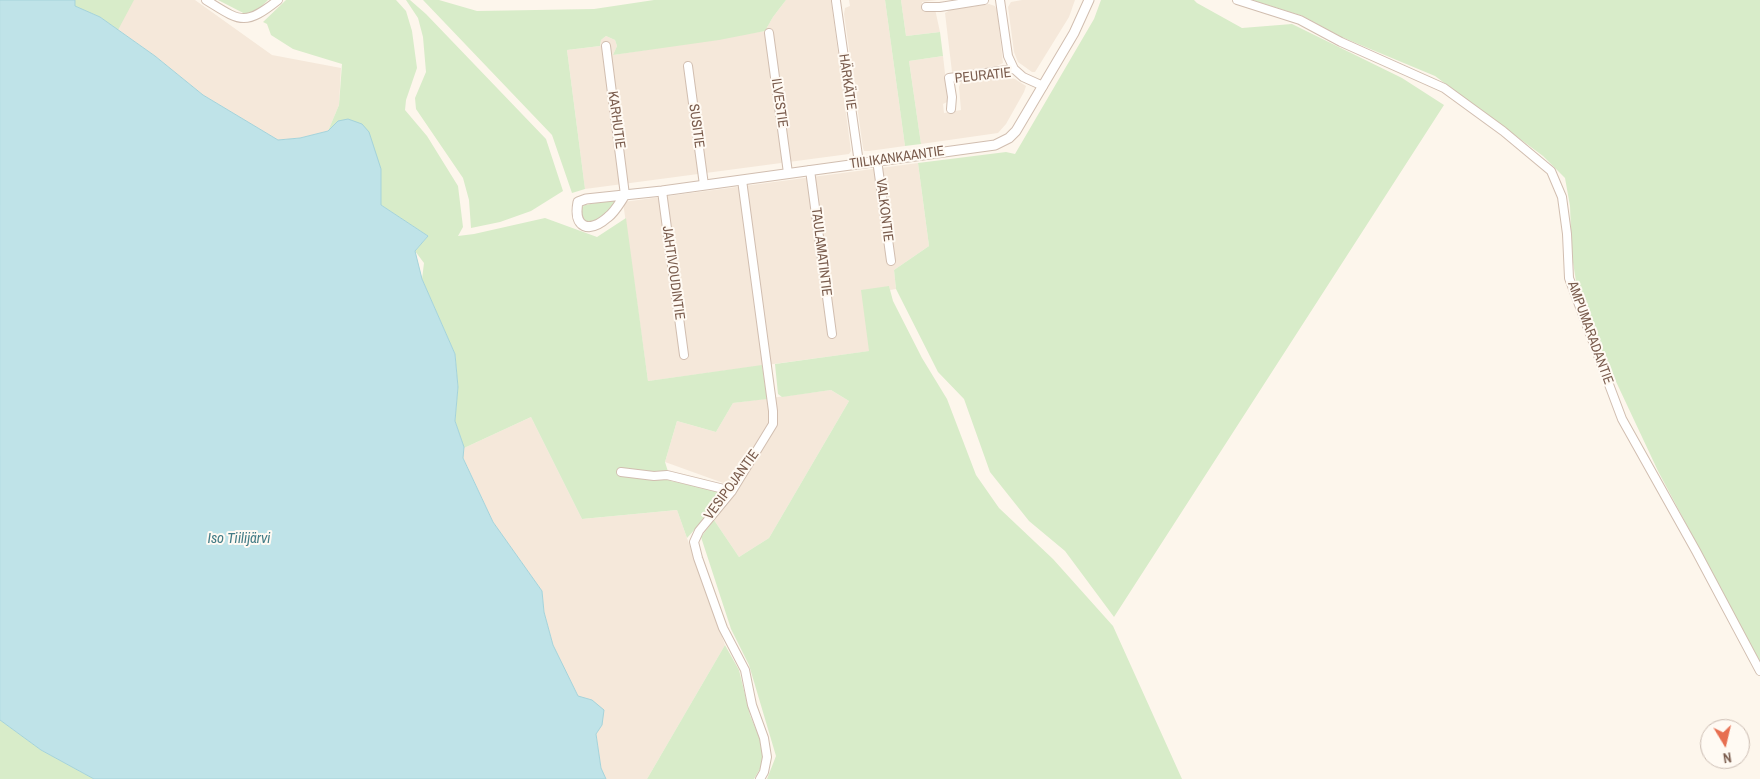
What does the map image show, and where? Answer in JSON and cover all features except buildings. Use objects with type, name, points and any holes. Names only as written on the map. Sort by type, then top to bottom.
[{"type":"street","points":[[206,0],[228,14],[244,19],[261,13],[278,0]]},
{"type":"street","points":[[926,6],[940,7],[984,0]]},
{"type":"street","points":[[1000,0],[1008,56],[1014,70]]},
{"type":"street","name":"TIILIKANKAANTIE","points":[[625,195],[610,216],[597,225],[589,227],[582,225],[577,220],[578,202],[586,199],[662,191],[859,162],[995,145],[1009,138],[1016,131],[1074,33],[1089,0]]},
{"type":"street","name":"AMPUMARADANTIE","points":[[1237,0],[1300,20],[1340,42],[1444,88],[1503,131],[1551,172],[1562,197],[1567,234],[1569,278],[1622,418],[1760,670]]},
{"type":"street","name":"HÄRKÄTIE","points":[[836,1],[859,162]]},
{"type":"street","name":"ILVESTIE","points":[[769,33],[788,173]]},
{"type":"street","name":"KARHUTIE","points":[[606,46],[625,195]]},
{"type":"street","name":"SUSITIE","points":[[688,66],[704,185]]},
{"type":"street","name":"PEURATIE","points":[[951,109],[952,97],[949,78],[1014,70],[1023,77],[1043,86]]},
{"type":"street","name":"VALKONTIE","points":[[877,160],[890,261]]},
{"type":"street","name":"TAULAMATINTIE","points":[[810,170],[832,334]]},
{"type":"street","name":"VESIPOJANTIE","points":[[742,180],[773,411],[773,424],[732,491],[699,531],[694,542],[723,628],[745,670],[752,705],[764,738],[767,756],[764,772],[760,779]]},
{"type":"street","name":"JAHTIVOUDINTIE","points":[[662,191],[684,355]]},
{"type":"street","points":[[621,472],[654,476],[667,474],[732,491]]},
{"type":"shaded area","points":[[75,0],[195,0],[272,55],[341,68],[339,105],[328,131],[300,138],[278,140],[203,95],[155,56],[100,17],[74,6]]},
{"type":"shaded area","points":[[786,0],[831,0],[851,151],[849,154],[585,189],[567,50],[600,46],[601,40],[606,36],[615,40],[617,46],[613,55],[765,31]]},
{"type":"shaded area","points":[[849,0],[885,0],[905,146],[864,151],[844,14],[845,8],[850,6]]},
{"type":"shaded area","points":[[901,0],[937,0],[922,2],[923,9],[935,9],[940,32],[906,36]]},
{"type":"shaded area","points":[[1022,0],[1075,0],[1069,17],[1035,72],[1032,72],[1018,62],[1014,52],[1008,7],[1011,2]]},
{"type":"shaded area","points":[[989,4],[995,6],[997,10],[1003,63],[997,66],[952,72],[945,13],[950,10]]},
{"type":"shaded area","points":[[943,56],[948,99],[943,104],[944,113],[961,110],[959,87],[961,82],[1002,76],[1015,79],[1026,86],[1006,124],[998,133],[921,144],[909,61]]},
{"type":"shaded area","points":[[918,163],[929,246],[894,270],[896,289],[890,290],[889,286],[870,351],[648,381],[623,202]]},
{"type":"shaded area","points":[[831,390],[849,401],[769,538],[739,557],[714,520],[726,484],[665,462],[677,421],[716,432],[733,403]]},
{"type":"shaded area","points":[[531,417],[582,519],[677,510],[725,645],[647,779],[606,779],[601,768],[596,734],[602,725],[592,700],[578,697],[553,645],[544,612],[542,591],[493,522],[463,457],[464,448]]},
{"type":"green space","points":[[75,0],[134,0],[118,30],[100,17],[74,6]]},
{"type":"green space","points":[[218,0],[268,0],[251,17]]},
{"type":"green space","points":[[286,0],[396,0],[406,11],[412,31],[417,68],[406,100],[405,110],[427,136],[458,186],[463,227],[458,236],[545,218],[597,237],[626,218],[648,381],[762,365],[767,399],[733,403],[716,432],[677,421],[665,462],[671,481],[719,491],[707,516],[687,538],[677,510],[582,519],[531,417],[464,448],[455,421],[458,387],[455,354],[422,279],[424,263],[415,251],[428,236],[381,205],[381,169],[338,121],[328,131],[339,105],[342,64],[293,49],[271,35],[267,24],[263,22]]},
{"type":"green space","points":[[406,0],[410,0],[426,14],[546,139],[563,191],[531,211],[500,222],[471,228],[469,200],[463,178],[416,109],[415,98],[426,72],[423,37],[418,18]]},
{"type":"green space","points":[[423,0],[439,0],[477,11],[594,9],[654,0],[786,0],[765,31],[719,40],[613,55],[617,46],[615,40],[606,36],[601,40],[600,46],[567,50],[585,189],[572,193],[552,135]]},
{"type":"green space","points":[[885,0],[901,0],[906,36],[940,32],[943,56],[909,61],[921,144],[905,146]]},
{"type":"green space","points":[[1101,0],[1194,0],[1242,28],[1292,24],[1402,78],[1444,105],[1114,617],[1065,551],[1029,521],[990,472],[964,399],[938,372],[896,289],[894,270],[929,246],[918,163],[1006,152],[1015,154],[1094,19]]},
{"type":"green space","points":[[1252,0],[1760,0],[1760,663],[1658,471],[1604,356],[1578,294],[1572,256],[1570,206],[1565,178],[1543,156],[1435,76],[1339,36],[1303,16]]},
{"type":"green space","points":[[618,199],[600,220],[584,222],[579,209],[585,205]]},
{"type":"green space","points":[[889,286],[893,301],[922,358],[947,399],[976,475],[999,508],[1053,559],[1113,626],[1182,779],[767,779],[776,756],[749,665],[731,629],[701,537],[714,520],[739,557],[769,538],[849,401],[831,390],[782,397],[778,394],[775,364],[869,351],[861,290]]},
{"type":"green space","points":[[725,645],[739,670],[750,715],[762,744],[764,762],[754,779],[647,779]]},
{"type":"green space","points":[[0,720],[41,750],[94,779],[0,779]]},
{"type":"water","name":"Iso Tiilijärvi","points":[[0,0],[75,0],[75,6],[100,17],[155,56],[203,95],[278,140],[300,138],[328,131],[338,121],[348,119],[362,124],[369,132],[381,169],[381,205],[428,236],[415,251],[422,279],[455,354],[458,387],[455,421],[464,447],[463,458],[493,522],[542,591],[544,612],[553,645],[578,696],[592,700],[604,710],[602,725],[596,734],[601,768],[606,779],[94,779],[41,750],[0,720]]}]
